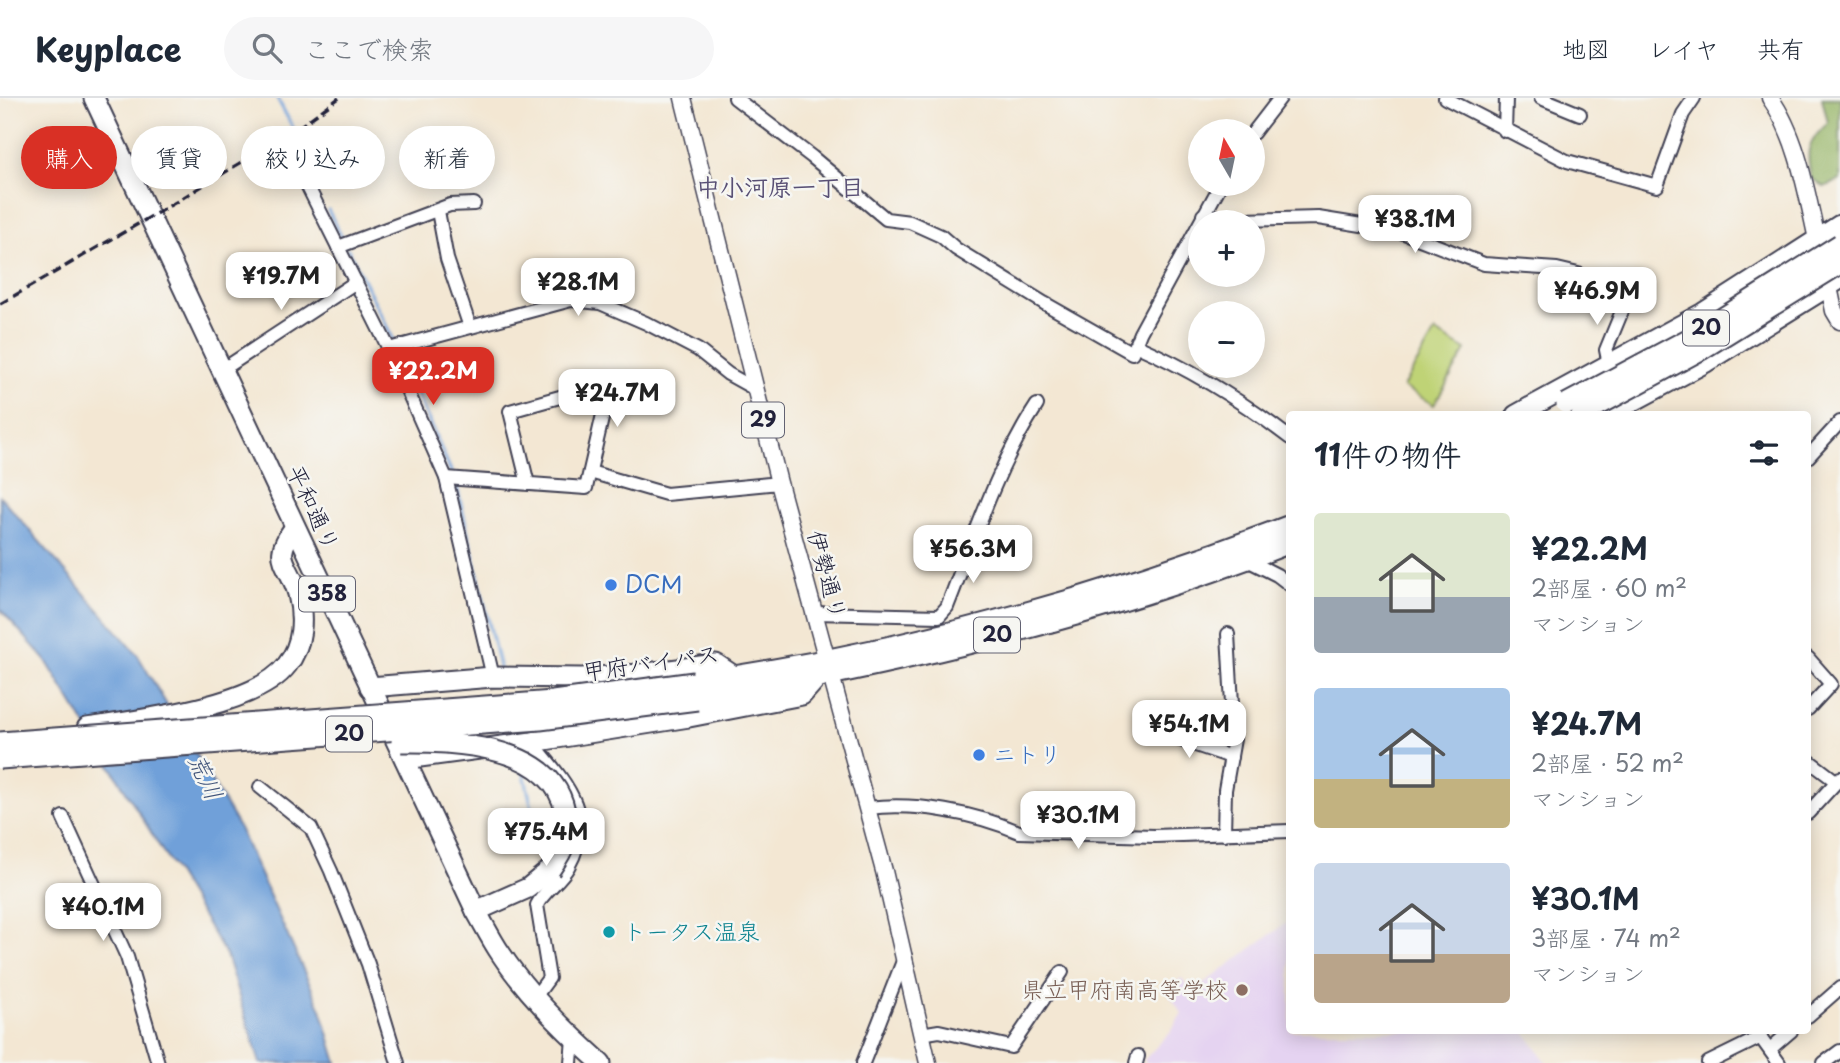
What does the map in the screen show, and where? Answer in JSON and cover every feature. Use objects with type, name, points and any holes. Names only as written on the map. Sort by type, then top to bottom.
[{"type":"highway","name":"平和通り","points":[[94,98],[476,911],[501,954],[535,997],[573,1038],[601,1063]]},
{"type":"highway","points":[[1523,411],[1703,313],[1840,225]]},
{"type":"highway","name":"20","points":[[1574,409],[1840,243]]},
{"type":"highway","name":"20","points":[[1574,409],[1701,350],[1840,264]]},
{"type":"highway","points":[[1614,411],[1706,362],[1834,282]]},
{"type":"highway","name":"甲府バイパス","points":[[5,742],[695,691],[734,676],[825,672],[1151,575],[1286,526]]},
{"type":"highway","points":[[5,742],[168,714],[234,698],[264,684],[287,667],[297,649],[302,611],[297,590],[281,554],[282,547],[295,527]]},
{"type":"highway","name":"甲府バイパス","points":[[0,759],[540,720],[695,691],[825,672],[967,644],[1136,598],[1286,545]]},
{"type":"highway","points":[[370,687],[493,677],[582,678],[716,664],[734,676]]},
{"type":"highway","points":[[405,760],[689,717],[802,695],[825,672]]},
{"type":"highway","points":[[243,743],[259,750],[353,743],[441,742],[490,750],[522,759],[550,778],[558,789],[569,830],[563,851],[550,870],[528,888],[476,911]]},
{"type":"main road","name":"伊勢通り","points":[[683,98],[814,613],[825,672],[868,808],[905,956],[928,1063]]},
{"type":"main road","points":[[1770,98],[1792,144],[1817,240],[1834,282],[1835,311],[1840,321]]},
{"type":"street","points":[[735,98],[812,157],[886,219],[910,222],[940,236],[956,249],[1033,296],[1132,353],[1188,244]]},
{"type":"street","points":[[1264,119],[1280,98]]},
{"type":"street","points":[[1445,98],[1567,161],[1657,186],[1683,114],[1694,98]]},
{"type":"street","points":[[1505,131],[1506,98]]},
{"type":"street","points":[[1541,98],[1580,114]]},
{"type":"street","points":[[309,189],[389,349],[446,478],[493,677]]},
{"type":"street","points":[[338,247],[450,205],[474,204]]},
{"type":"street","points":[[438,211],[447,259],[470,327]]},
{"type":"street","points":[[1265,219],[1318,218],[1399,231],[1484,264],[1557,269],[1578,274],[1629,294],[1606,350],[1609,364]]},
{"type":"street","points":[[222,370],[356,282]]},
{"type":"street","points":[[389,349],[571,300],[600,303],[698,350],[755,389]]},
{"type":"street","points":[[1135,345],[1169,360],[1226,393],[1286,435]]},
{"type":"street","points":[[446,478],[528,484],[586,488],[604,410],[574,393],[510,411],[528,484]]},
{"type":"street","points":[[814,613],[939,617],[947,607],[1021,428],[1037,405]]},
{"type":"street","points":[[1811,454],[1840,422]]},
{"type":"street","points":[[590,472],[666,494],[779,483]]},
{"type":"street","points":[[1247,560],[1286,582]]},
{"type":"street","points":[[1224,834],[1225,790],[1234,739],[1228,634]]},
{"type":"street","points":[[1811,661],[1831,684],[1811,706]]},
{"type":"street","points":[[1157,732],[1231,757]]},
{"type":"street","points":[[532,742],[572,793],[579,830],[568,867],[537,905],[548,978],[535,997]]},
{"type":"street","points":[[1811,762],[1838,780],[1811,810]]},
{"type":"street","points":[[260,787],[312,828],[368,964],[398,1063]]},
{"type":"street","points":[[868,808],[890,805],[928,808],[1000,824],[1019,832],[1155,836],[1286,831]]},
{"type":"street","points":[[63,817],[127,957],[158,1063]]},
{"type":"street","points":[[863,1063],[905,956]]},
{"type":"street","points":[[921,1034],[939,1031],[1011,1047],[1062,972]]},
{"type":"street","points":[[1811,1013],[1840,988]]},
{"type":"street","points":[[1708,1063],[1758,1034],[1779,1063]]},
{"type":"street","points":[[1770,1049],[1788,1034]]},
{"type":"street","points":[[570,1063],[573,1038]]},
{"type":"street","points":[[1824,1063],[1840,1051]]},
{"type":"shaded area","name":"県立甲府南高等学校","points":[[1286,923],[1286,1034],[1526,1034],[1547,1063],[1147,1063],[1144,1060],[1171,1031],[1182,1013],[1165,989],[1182,978],[1192,992]]},
{"type":"green space","points":[[1822,98],[1840,98],[1840,180],[1824,187],[1811,178],[1808,161],[1809,148],[1815,136],[1828,123]]},
{"type":"green space","points":[[1435,332],[1466,350],[1434,405],[1403,387]]},
{"type":"water","name":"荒川","points":[[0,496],[137,654],[238,826],[321,1009],[337,1063],[260,1063],[226,955],[45,659],[0,609]]},
{"type":"waterway","points":[[277,98],[292,126]]},
{"type":"waterway","points":[[328,210],[343,239]]},
{"type":"waterway","points":[[348,249],[393,339],[453,476]]},
{"type":"waterway","points":[[456,483],[500,670]]},
{"type":"waterway","points":[[523,769],[543,866]]},
{"type":"tunnel","points":[[493,677],[513,750]]},
{"type":"railway","points":[[0,304],[176,202],[299,127],[339,98]]},
{"type":"place","name":"DCM","points":[[611,585]]},
{"type":"place","name":"ニトリ","points":[[979,755]]},
{"type":"place","name":"トータス温泉","points":[[609,932]]},
{"type":"place","name":"県立甲府南高等学校","points":[[1242,990]]},
{"type":"district","name":"中小河原一丁目","points":[[780,188]]}]
